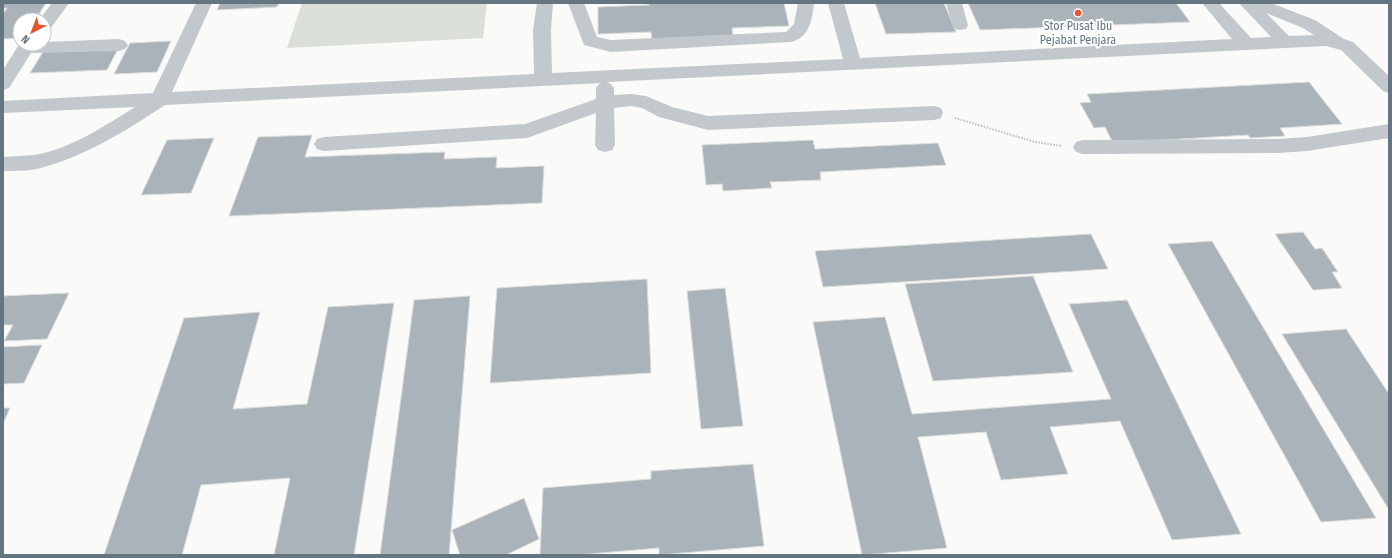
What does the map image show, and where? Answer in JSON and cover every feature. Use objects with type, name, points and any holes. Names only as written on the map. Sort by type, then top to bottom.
[{"type":"lane","points":[[52,15],[61,3]]},
{"type":"lane","points":[[3,164],[35,162],[69,152],[116,128],[159,100],[204,3]]},
{"type":"lane","points":[[544,80],[542,30],[545,3]]},
{"type":"lane","points":[[576,3],[590,41],[611,46],[791,36],[802,26],[806,3]]},
{"type":"lane","points":[[836,3],[853,64]]},
{"type":"lane","points":[[954,3],[960,25]]},
{"type":"lane","points":[[1210,3],[1246,44]]},
{"type":"lane","points":[[1247,3],[1285,42]]},
{"type":"lane","points":[[1256,3],[1309,24],[1339,43]]},
{"type":"lane","points":[[3,108],[1326,40],[1347,46],[1354,51],[1389,87]]},
{"type":"lane","points":[[52,46],[120,45]]},
{"type":"lane","points":[[3,84],[23,52]]},
{"type":"lane","points":[[604,77],[606,102],[605,145]]},
{"type":"lane","points":[[324,144],[527,131],[606,102],[631,100],[646,102],[666,112],[708,123],[934,113]]},
{"type":"lane","points":[[1083,147],[1278,146],[1307,144],[1389,131]]},
{"type":"path","points":[[934,113],[975,123],[1025,140],[1050,145],[1083,147]]},
{"type":"shaded area","points":[[302,3],[487,3],[483,38],[287,48]]},
{"type":"building","points":[[3,3],[46,3],[40,12],[12,12],[12,38],[3,39],[3,14],[7,8],[3,8]]},
{"type":"building","points":[[220,3],[279,3],[277,7],[217,10]]},
{"type":"building","points":[[649,3],[784,3],[789,26],[732,28],[733,37],[652,40],[651,32],[598,34],[598,7],[649,5]]},
{"type":"building","points":[[875,3],[944,3],[956,32],[886,34]]},
{"type":"building","name":"Stor Pusat Ibu Pejabat Penjara","points":[[968,3],[1176,3],[1190,22],[980,30]]},
{"type":"building","points":[[171,41],[157,72],[114,74],[130,43]]},
{"type":"building","points":[[118,49],[107,70],[30,73],[43,52]]},
{"type":"building","points":[[1309,82],[1342,124],[1280,128],[1285,136],[1250,138],[1248,135],[1113,143],[1105,127],[1094,128],[1080,103],[1091,102],[1087,94]]},
{"type":"building","points":[[312,135],[305,157],[445,152],[444,159],[497,157],[496,168],[544,166],[542,203],[229,216],[258,137]]},
{"type":"building","points":[[214,138],[191,193],[141,195],[167,140]]},
{"type":"building","points":[[813,140],[815,149],[938,143],[946,165],[820,172],[821,180],[770,182],[772,188],[723,191],[722,184],[706,185],[702,145]]},
{"type":"building","points":[[1303,232],[1315,249],[1322,248],[1338,272],[1332,272],[1342,288],[1313,290],[1275,234]]},
{"type":"building","points":[[1091,234],[1108,269],[823,287],[815,251]]},
{"type":"building","points":[[1212,241],[1376,518],[1321,522],[1168,244]]},
{"type":"building","points":[[1033,276],[1073,372],[933,381],[905,284]]},
{"type":"building","points":[[647,279],[651,373],[490,383],[497,288]]},
{"type":"building","points":[[725,288],[743,426],[701,429],[687,291]]},
{"type":"building","points":[[69,293],[47,339],[4,341],[13,325],[3,325],[3,296]]},
{"type":"building","points":[[470,296],[449,555],[380,555],[414,300]]},
{"type":"building","points":[[1127,300],[1241,534],[1172,540],[1120,421],[1050,427],[1068,474],[1001,480],[986,432],[918,437],[947,548],[862,555],[813,322],[885,317],[912,414],[1111,399],[1069,304]]},
{"type":"building","points":[[394,303],[354,555],[274,555],[290,478],[201,485],[182,555],[104,555],[184,318],[260,312],[233,409],[307,404],[328,307]]},
{"type":"building","points":[[1346,329],[1389,394],[1389,510],[1282,334]]},
{"type":"building","points":[[42,345],[24,383],[3,384],[3,347]]},
{"type":"building","points":[[3,408],[10,408],[3,424]]},
{"type":"building","points":[[753,464],[764,546],[659,555],[659,548],[577,555],[540,555],[543,488],[651,479],[651,471]]},
{"type":"building","points":[[524,498],[539,539],[506,555],[460,555],[452,530]]},
{"type":"place","name":"Stor Pusat Ibu Pejabat Penjara","points":[[1078,13]]}]
